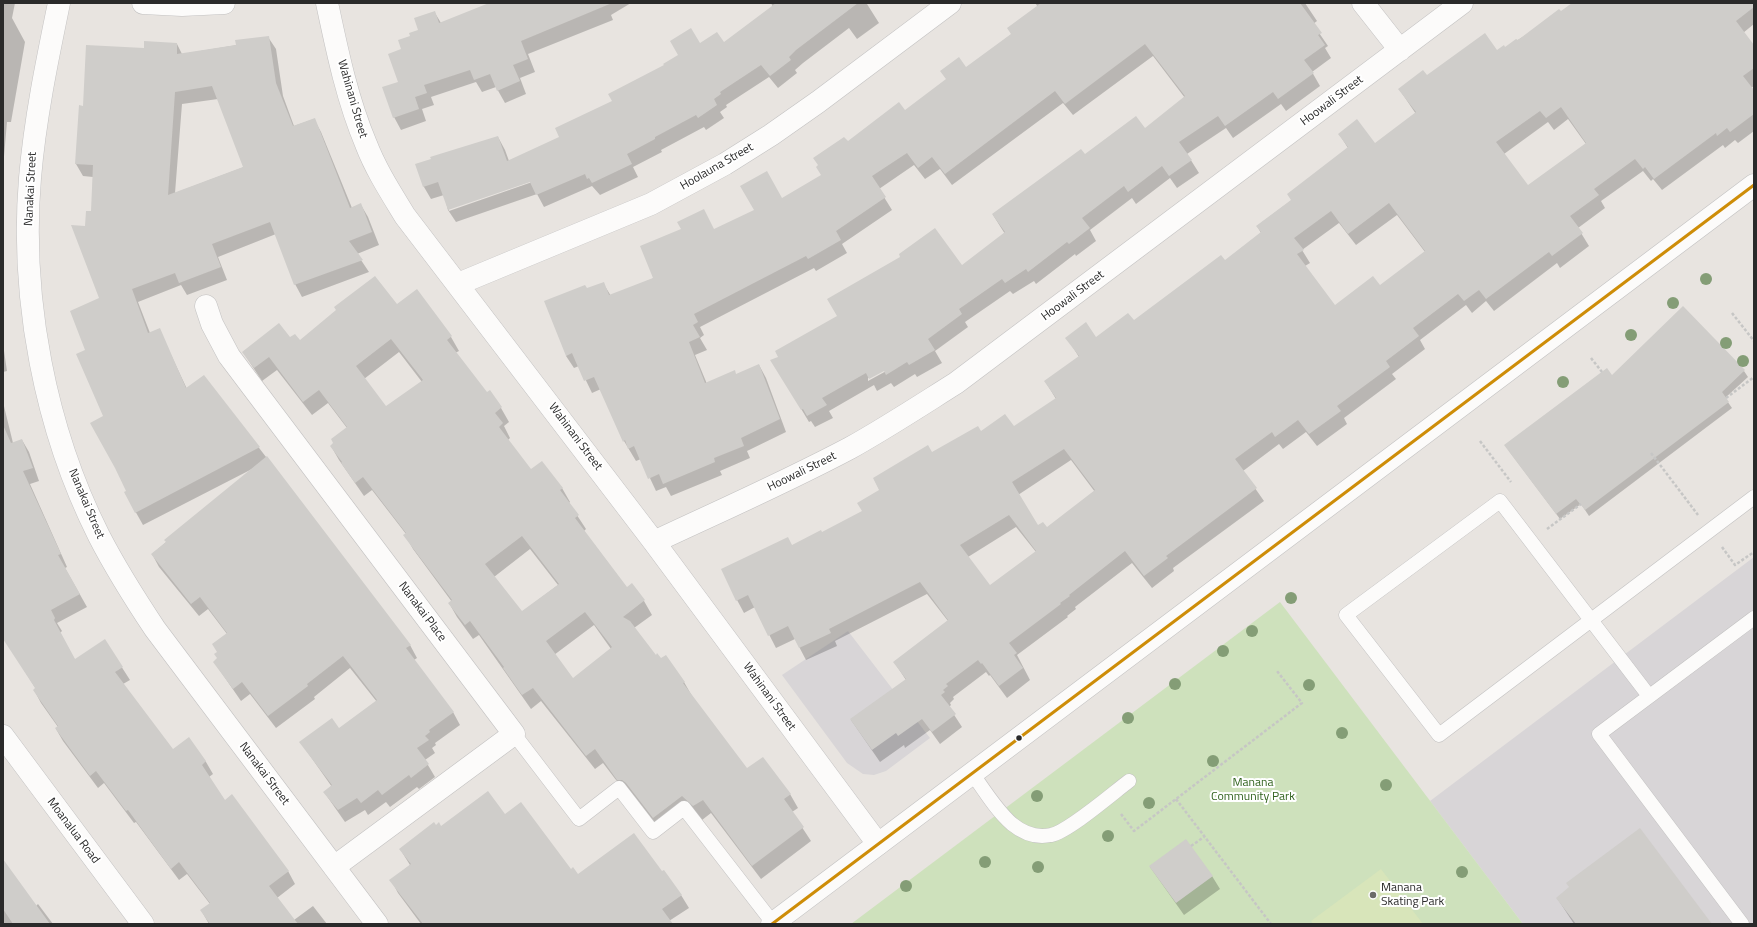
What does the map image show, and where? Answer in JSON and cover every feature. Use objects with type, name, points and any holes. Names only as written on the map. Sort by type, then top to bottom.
[{"type":"street","name":"Nanakai Street","points":[[59,3],[33,143],[28,220],[33,315],[41,367],[55,422],[73,476],[99,535],[125,583],[155,629],[377,924]]},
{"type":"street","points":[[143,3],[182,5],[224,3]]},
{"type":"street","name":"Wahinani Street","points":[[328,3],[352,108],[366,144],[382,178],[405,216],[654,542],[878,844]]},
{"type":"street","name":"Hoolauna Street","points":[[458,284],[651,204],[725,164],[771,135],[818,102],[950,3]]},
{"type":"street","points":[[1363,3],[1400,50]]},
{"type":"street","name":"Hoowali Street","points":[[654,542],[850,448],[909,414],[956,383],[1462,3]]},
{"type":"street","points":[[773,924],[1754,184]]},
{"type":"street","name":"Nanakai Place","points":[[206,306],[216,335],[229,356],[514,734]]},
{"type":"street","points":[[334,867],[514,734]]},
{"type":"street","name":"Moanalua Road","points":[[3,736],[143,924]]},
{"type":"lane","points":[[1649,696],[1592,620],[1500,501],[1346,615],[1438,735],[1592,620],[1754,497]]},
{"type":"lane","points":[[1742,924],[1599,734],[1754,618]]},
{"type":"lane","points":[[514,734],[579,819],[619,788],[653,832],[684,808],[773,924]]},
{"type":"lane","points":[[972,773],[1011,823],[1026,833],[1040,837],[1053,835],[1068,828],[1129,781]]},
{"type":"path","points":[[1732,313],[1754,342]]},
{"type":"path","points":[[1592,358],[1602,372]]},
{"type":"path","points":[[1726,398],[1754,377]]},
{"type":"path","points":[[1651,453],[1735,565],[1754,552]]},
{"type":"path","points":[[1547,529],[1581,504]]},
{"type":"path","points":[[1115,817],[1120,813],[1134,831],[1302,704],[1277,671]]},
{"type":"path","points":[[1176,799],[1271,924]]},
{"type":"path","points":[[1191,846],[1204,837]]},
{"type":"shaded area","points":[[1754,557],[1754,924],[1523,924],[1430,801]]},
{"type":"shaded area","points":[[848,631],[930,738],[886,771],[874,775],[863,774],[847,763],[782,675]]},
{"type":"green space","name":"Manana Community Park","points":[[1280,602],[1523,924],[851,924]]},
{"type":"green space","name":"Manana Skating Park","points":[[1381,869],[1423,924],[1313,924],[1311,921]]},
{"type":"building","points":[[489,3],[612,3],[521,41],[528,59],[513,65],[520,81],[497,91],[490,74],[474,80],[470,70],[424,85],[427,93],[415,97],[419,109],[393,118],[382,87],[398,82],[388,54],[401,49],[398,40],[410,36],[409,33],[418,30],[414,18],[435,11],[439,23]]},
{"type":"building","points":[[776,3],[858,3],[796,50],[789,57],[791,60],[770,76],[761,65],[720,92],[721,94],[714,99],[717,105],[698,118],[696,115],[627,154],[632,164],[592,183],[589,178],[587,179],[585,174],[536,195],[530,182],[448,210],[438,182],[423,187],[415,164],[431,159],[430,157],[498,136],[507,161],[559,137],[555,128],[612,101],[608,94],[664,65],[663,64],[678,55],[670,41],[691,28],[700,43],[717,32],[724,42]]},
{"type":"building","points":[[1041,3],[1300,3],[1322,33],[1318,35],[1325,45],[1304,60],[1314,73],[1278,99],[1273,92],[1225,126],[1218,116],[1179,142],[1192,160],[1169,176],[1162,166],[1128,192],[1124,186],[1082,218],[1090,228],[1069,244],[1067,242],[1028,272],[1026,269],[1005,283],[1002,279],[959,309],[962,314],[928,339],[935,350],[909,365],[907,362],[886,375],[884,371],[869,379],[866,373],[822,398],[827,405],[807,416],[803,409],[801,410],[770,360],[778,357],[775,351],[837,316],[827,299],[900,257],[899,254],[935,228],[962,265],[1005,232],[992,214],[1081,149],[1085,154],[1136,116],[1145,128],[1185,96],[1145,44],[1065,104],[1055,91],[945,174],[932,157],[918,168],[907,153],[872,176],[886,197],[836,231],[841,240],[808,259],[806,256],[694,314],[698,322],[693,325],[700,337],[689,342],[705,383],[735,370],[736,374],[759,364],[780,419],[741,438],[744,446],[714,458],[715,462],[663,484],[659,474],[648,479],[634,446],[628,449],[625,440],[623,442],[594,377],[584,381],[572,353],[566,356],[544,301],[585,285],[587,288],[604,282],[609,295],[653,278],[640,246],[681,229],[677,222],[704,209],[714,229],[754,210],[740,186],[767,171],[782,198],[821,175],[816,167],[818,165],[813,158],[844,137],[848,141],[899,102],[905,110],[946,79],[940,71],[959,57],[966,67],[1011,34],[1007,28]]},
{"type":"building","points":[[1572,3],[1754,3],[1754,7],[1736,21],[1754,45],[1754,68],[1743,76],[1754,90],[1754,114],[1730,132],[1727,128],[1717,136],[1716,133],[1654,179],[1645,167],[1643,169],[1635,159],[1594,189],[1599,195],[1570,216],[1583,233],[1552,256],[1549,252],[1486,299],[1479,290],[1464,301],[1458,294],[1413,328],[1419,336],[1386,361],[1390,367],[1337,406],[1341,411],[1309,434],[1298,420],[1275,437],[1272,432],[1235,459],[1257,488],[1166,556],[1168,558],[1144,576],[1125,551],[1069,595],[1070,596],[1060,603],[1061,604],[1009,643],[1017,653],[1014,655],[1023,668],[999,686],[982,663],[981,664],[978,660],[946,684],[948,686],[943,690],[945,692],[941,695],[956,714],[932,732],[922,719],[898,736],[896,733],[872,750],[850,719],[906,679],[893,662],[948,620],[920,582],[829,629],[831,633],[799,648],[788,626],[768,636],[748,595],[736,601],[721,569],[788,537],[792,545],[821,530],[822,532],[862,511],[857,503],[879,490],[873,478],[928,445],[932,452],[978,426],[981,431],[1005,414],[1014,426],[1056,398],[1044,381],[1079,356],[1065,338],[1086,322],[1096,337],[1128,313],[1134,320],[1221,255],[1225,260],[1261,232],[1256,226],[1291,200],[1287,194],[1348,147],[1338,134],[1357,119],[1375,143],[1416,112],[1398,89],[1423,70],[1427,75],[1485,33],[1497,50],[1504,45],[1505,47],[1516,39],[1518,40],[1559,9],[1561,11]],"holes":[[[1561,107],[1586,143],[1528,185],[1496,142],[1540,111],[1546,118]],[[1389,203],[1425,251],[1380,285],[1373,276],[1335,305],[1297,254],[1304,250],[1294,238],[1331,211],[1348,234]],[[1064,449],[1095,490],[1047,527],[1043,522],[1038,525],[1012,482]],[[1009,515],[1036,551],[990,585],[960,545]]]},
{"type":"building","points":[[269,36],[276,83],[293,126],[315,118],[350,208],[361,203],[372,232],[349,241],[363,260],[294,285],[270,222],[212,244],[221,267],[179,283],[175,273],[132,289],[148,333],[160,328],[186,388],[204,375],[260,447],[135,513],[124,492],[126,491],[115,468],[90,423],[103,416],[76,354],[85,350],[70,311],[99,298],[71,225],[85,226],[86,211],[91,211],[93,165],[75,164],[79,105],[83,106],[86,45],[144,48],[144,41],[177,43],[177,54],[236,45],[235,40]],"holes":[[[212,86],[243,167],[168,195],[175,92]]]},
{"type":"building","points":[[375,276],[397,304],[417,289],[452,336],[447,340],[487,392],[490,390],[502,407],[495,413],[503,423],[499,427],[531,469],[542,461],[563,488],[560,490],[579,515],[575,518],[627,587],[632,583],[645,600],[623,617],[630,621],[656,655],[657,653],[661,658],[666,655],[685,682],[683,683],[747,768],[763,757],[791,794],[784,799],[804,827],[752,866],[703,800],[693,806],[682,796],[653,818],[626,783],[622,780],[617,780],[595,749],[586,756],[533,688],[522,695],[503,668],[504,667],[470,621],[465,625],[448,603],[452,600],[403,535],[406,533],[363,477],[355,483],[341,463],[342,462],[330,446],[333,443],[331,439],[347,427],[319,390],[303,402],[269,357],[254,368],[242,352],[279,323],[290,337],[295,334],[300,340],[336,310],[334,307]],"holes":[[[391,339],[423,380],[386,406],[356,366]],[[522,536],[559,584],[522,611],[485,564]],[[585,612],[612,647],[573,678],[546,641]]]},
{"type":"building","points":[[1683,306],[1745,370],[1722,392],[1729,402],[1585,510],[1576,499],[1556,514],[1504,445],[1607,368],[1612,375]]},
{"type":"building","points":[[3,425],[11,443],[22,439],[33,468],[23,471],[61,554],[58,555],[80,594],[51,610],[55,618],[54,620],[75,659],[105,639],[123,667],[115,672],[173,749],[189,737],[206,761],[202,765],[225,800],[232,794],[289,871],[269,886],[298,924],[210,924],[200,910],[210,903],[179,862],[171,869],[128,810],[126,811],[96,771],[90,776],[55,728],[58,726],[33,690],[35,688],[3,639]]},
{"type":"building","points":[[267,456],[411,645],[406,648],[454,712],[429,730],[430,732],[425,736],[429,740],[417,748],[429,764],[411,778],[409,775],[382,795],[378,790],[361,803],[357,798],[338,810],[323,792],[332,785],[299,742],[332,718],[339,728],[377,700],[343,656],[307,684],[308,686],[268,716],[242,682],[233,689],[213,662],[217,658],[214,654],[217,652],[212,644],[227,633],[200,597],[191,604],[151,554],[166,542],[164,540]]},
{"type":"building","points":[[488,791],[505,814],[521,802],[571,869],[573,867],[578,874],[634,833],[682,895],[662,909],[673,924],[423,924],[389,880],[411,864],[399,849],[434,822],[436,825],[439,822],[441,826]]},
{"type":"building","points":[[1640,828],[1712,924],[1576,924],[1556,898],[1569,887],[1566,883]]},
{"type":"building","points":[[1186,839],[1213,876],[1176,903],[1149,866]]},
{"type":"building","points":[[3,859],[50,924],[13,924],[3,909]]},
{"type":"transit line","points":[[772,924],[1754,185]]},
{"type":"place","name":"Manana Skating Park","points":[[1373,895]]}]
